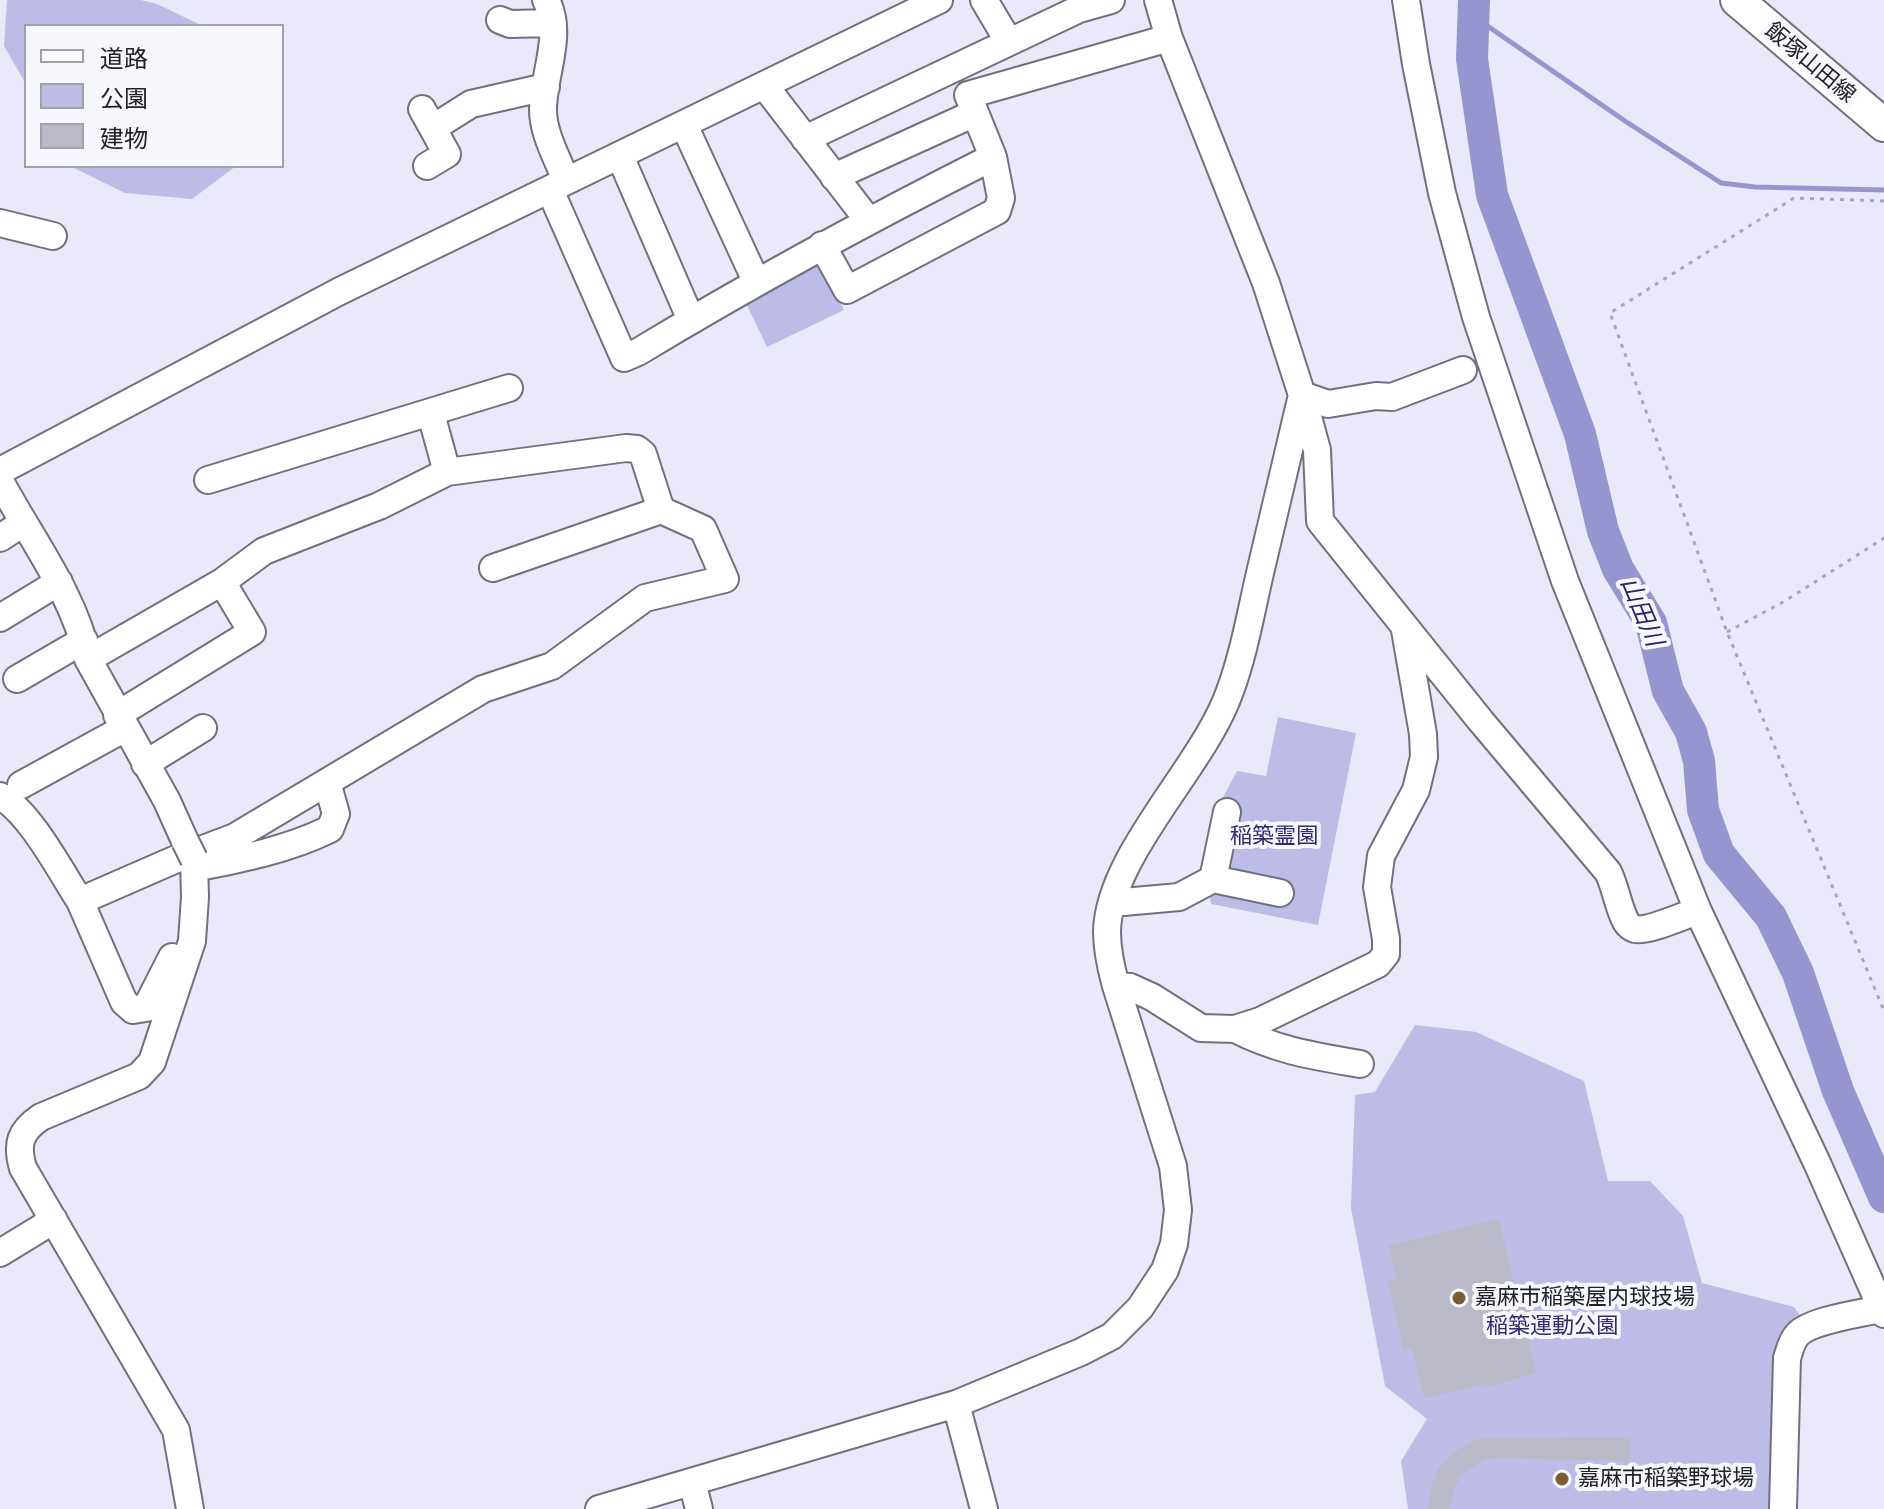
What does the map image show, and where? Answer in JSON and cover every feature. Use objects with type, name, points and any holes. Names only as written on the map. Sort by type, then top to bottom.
[{"type":"main road","name":"飯塚山田線","points":[[1737,0],[1884,125]]},
{"type":"street","points":[[0,471],[340,291],[939,0]]},
{"type":"street","points":[[984,0],[1009,42]]},
{"type":"street","points":[[805,139],[1079,9],[1111,0]]},
{"type":"street","points":[[1158,0],[1169,38],[1266,283],[1302,395],[1317,450],[1320,521],[1608,872],[1628,925],[1636,929],[1647,928],[1698,911]]},
{"type":"street","points":[[1406,0],[1442,193],[1476,317],[1565,581],[1698,911],[1818,1165],[1882,1311],[1811,1326],[1800,1332],[1792,1342],[1787,1358],[1783,1509]]},
{"type":"street","points":[[500,20],[510,24],[549,12],[553,33],[543,111],[558,186],[624,358],[822,245],[993,157]]},
{"type":"street","points":[[834,177],[971,104],[1169,38]]},
{"type":"street","points":[[822,245],[847,290],[997,211],[1001,198],[993,157],[954,68]]},
{"type":"street","points":[[764,85],[868,220]]},
{"type":"street","points":[[427,166],[447,154],[428,118],[471,104],[546,87]]},
{"type":"street","points":[[684,125],[756,281]]},
{"type":"street","points":[[620,156],[691,320]]},
{"type":"street","points":[[0,223],[53,236]]},
{"type":"street","points":[[1302,395],[1328,404],[1376,396],[1392,397],[1463,370]]},
{"type":"street","points":[[208,480],[509,388]]},
{"type":"street","points":[[599,1509],[956,1404],[1081,1352],[1112,1336],[1140,1308],[1165,1270],[1174,1244],[1178,1210],[1173,1166],[1116,986],[1108,956],[1107,930],[1112,903],[1127,865],[1213,727],[1230,692],[1302,395]]},
{"type":"street","points":[[431,414],[447,472]]},
{"type":"street","points":[[17,679],[222,582],[264,551],[379,506],[447,472],[499,463],[637,449],[643,454],[661,510]]},
{"type":"street","points":[[0,481],[59,582],[86,649],[121,721],[167,801],[191,856],[192,941],[152,1062],[139,1076],[41,1117],[10,1137],[23,1168],[176,1430],[190,1509]]},
{"type":"street","points":[[80,901],[235,837],[483,689],[552,666],[645,598],[725,579],[703,529],[661,510],[493,568]]},
{"type":"street","points":[[0,538],[23,523]]},
{"type":"street","points":[[0,618],[59,582]]},
{"type":"street","points":[[194,908],[152,1000],[141,1011],[133,1010],[124,1002],[80,901],[35,831],[7,800],[10,791],[121,721],[252,632],[222,582]]},
{"type":"street","points":[[1116,986],[1130,987],[1201,1028],[1217,1031],[1260,1021],[1378,964],[1386,954],[1377,887],[1381,856],[1416,790],[1424,757],[1405,627]]},
{"type":"street","points":[[145,764],[203,728]]},
{"type":"street","points":[[191,856],[249,857],[304,842],[330,829],[336,814],[327,782]]},
{"type":"street","points":[[1213,879],[1227,812]]},
{"type":"street","points":[[1112,903],[1179,897],[1213,879],[1280,893]]},
{"type":"street","points":[[1235,1029],[1264,1044],[1287,1051],[1360,1064]]},
{"type":"street","points":[[0,1253],[54,1220]]},
{"type":"street","points":[[956,1404],[984,1509]]},
{"type":"street","points":[[692,1482],[699,1509]]},
{"type":"path","points":[[1884,201],[1794,198],[1610,313],[1727,632],[1884,1011]]},
{"type":"path","points":[[1727,632],[1785,601],[1884,538]]},
{"type":"green space","points":[[7,0],[141,0],[157,4],[199,24],[24,24],[24,81],[4,46]]},
{"type":"green space","points":[[74,168],[233,168],[192,199],[125,193]]},
{"type":"green space","points":[[819,258],[844,310],[767,347],[744,299]]},
{"type":"green space","name":"稲築霊園","points":[[1278,717],[1356,733],[1318,925],[1211,904],[1207,873],[1221,801],[1237,771],[1266,776]]},
{"type":"green space","name":"稲築運動公園","points":[[1415,1025],[1476,1032],[1584,1081],[1608,1181],[1650,1181],[1683,1216],[1702,1283],[1794,1307],[1805,1322],[1781,1509],[1408,1509],[1401,1461],[1427,1419],[1385,1386],[1351,1208],[1355,1095],[1375,1092]]},
{"type":"building","name":"嘉麻市稲築屋内球技場","points":[[1499,1219],[1514,1285],[1522,1283],[1529,1312],[1522,1313],[1536,1373],[1488,1387],[1487,1384],[1424,1398],[1412,1349],[1404,1351],[1388,1282],[1397,1280],[1388,1245]]},
{"type":"building","points":[[1631,1437],[1629,1461],[1485,1460],[1463,1473],[1455,1486],[1449,1509],[1428,1509],[1431,1487],[1438,1469],[1451,1454],[1468,1443],[1483,1438]]},
{"type":"waterway","name":"山田川","points":[[1474,0],[1472,59],[1492,195],[1580,434],[1603,531],[1618,569],[1651,623],[1668,691],[1691,732],[1699,761],[1703,810],[1719,854],[1771,917],[1798,973],[1838,1091],[1884,1197]]},
{"type":"waterway","points":[[1473,16],[1721,183],[1755,187],[1884,190]]},
{"type":"place","name":"嘉麻市稲築屋内球技場","points":[[1459,1298]]},
{"type":"place","name":"嘉麻市稲築野球場","points":[[1562,1479]]}]
